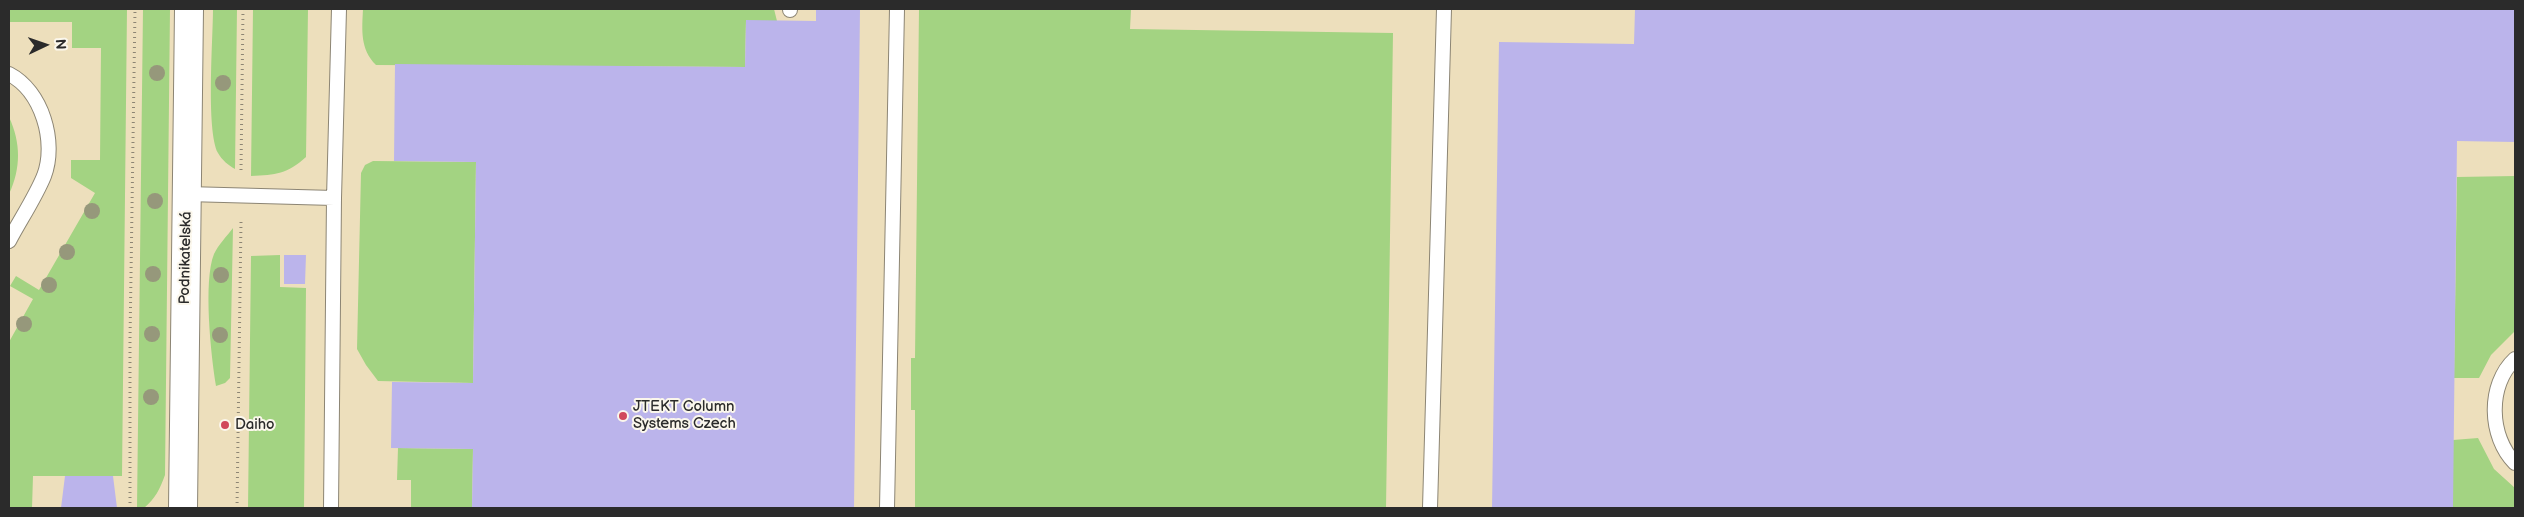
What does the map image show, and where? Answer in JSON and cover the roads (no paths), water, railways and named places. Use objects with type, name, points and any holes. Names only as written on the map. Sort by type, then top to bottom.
[{"type":"street","name":"Podnikatelská","points":[[183,508],[189,9]]},
{"type":"lane","points":[[331,508],[338,9]]},
{"type":"lane","points":[[887,508],[897,9]]},
{"type":"lane","points":[[1430,508],[1444,9]]},
{"type":"lane","points":[[9,74],[17,78],[37,100],[49,136],[44,174],[9,241]]},
{"type":"lane","points":[[187,194],[334,198]]},
{"type":"lane","points":[[2515,359],[2498,385],[2494,410],[2498,434],[2509,457],[2515,463]]},
{"type":"place","name":"JTEKT Column Systems Czech","points":[[623,416]]},
{"type":"place","name":"Daiho","points":[[225,425]]}]
